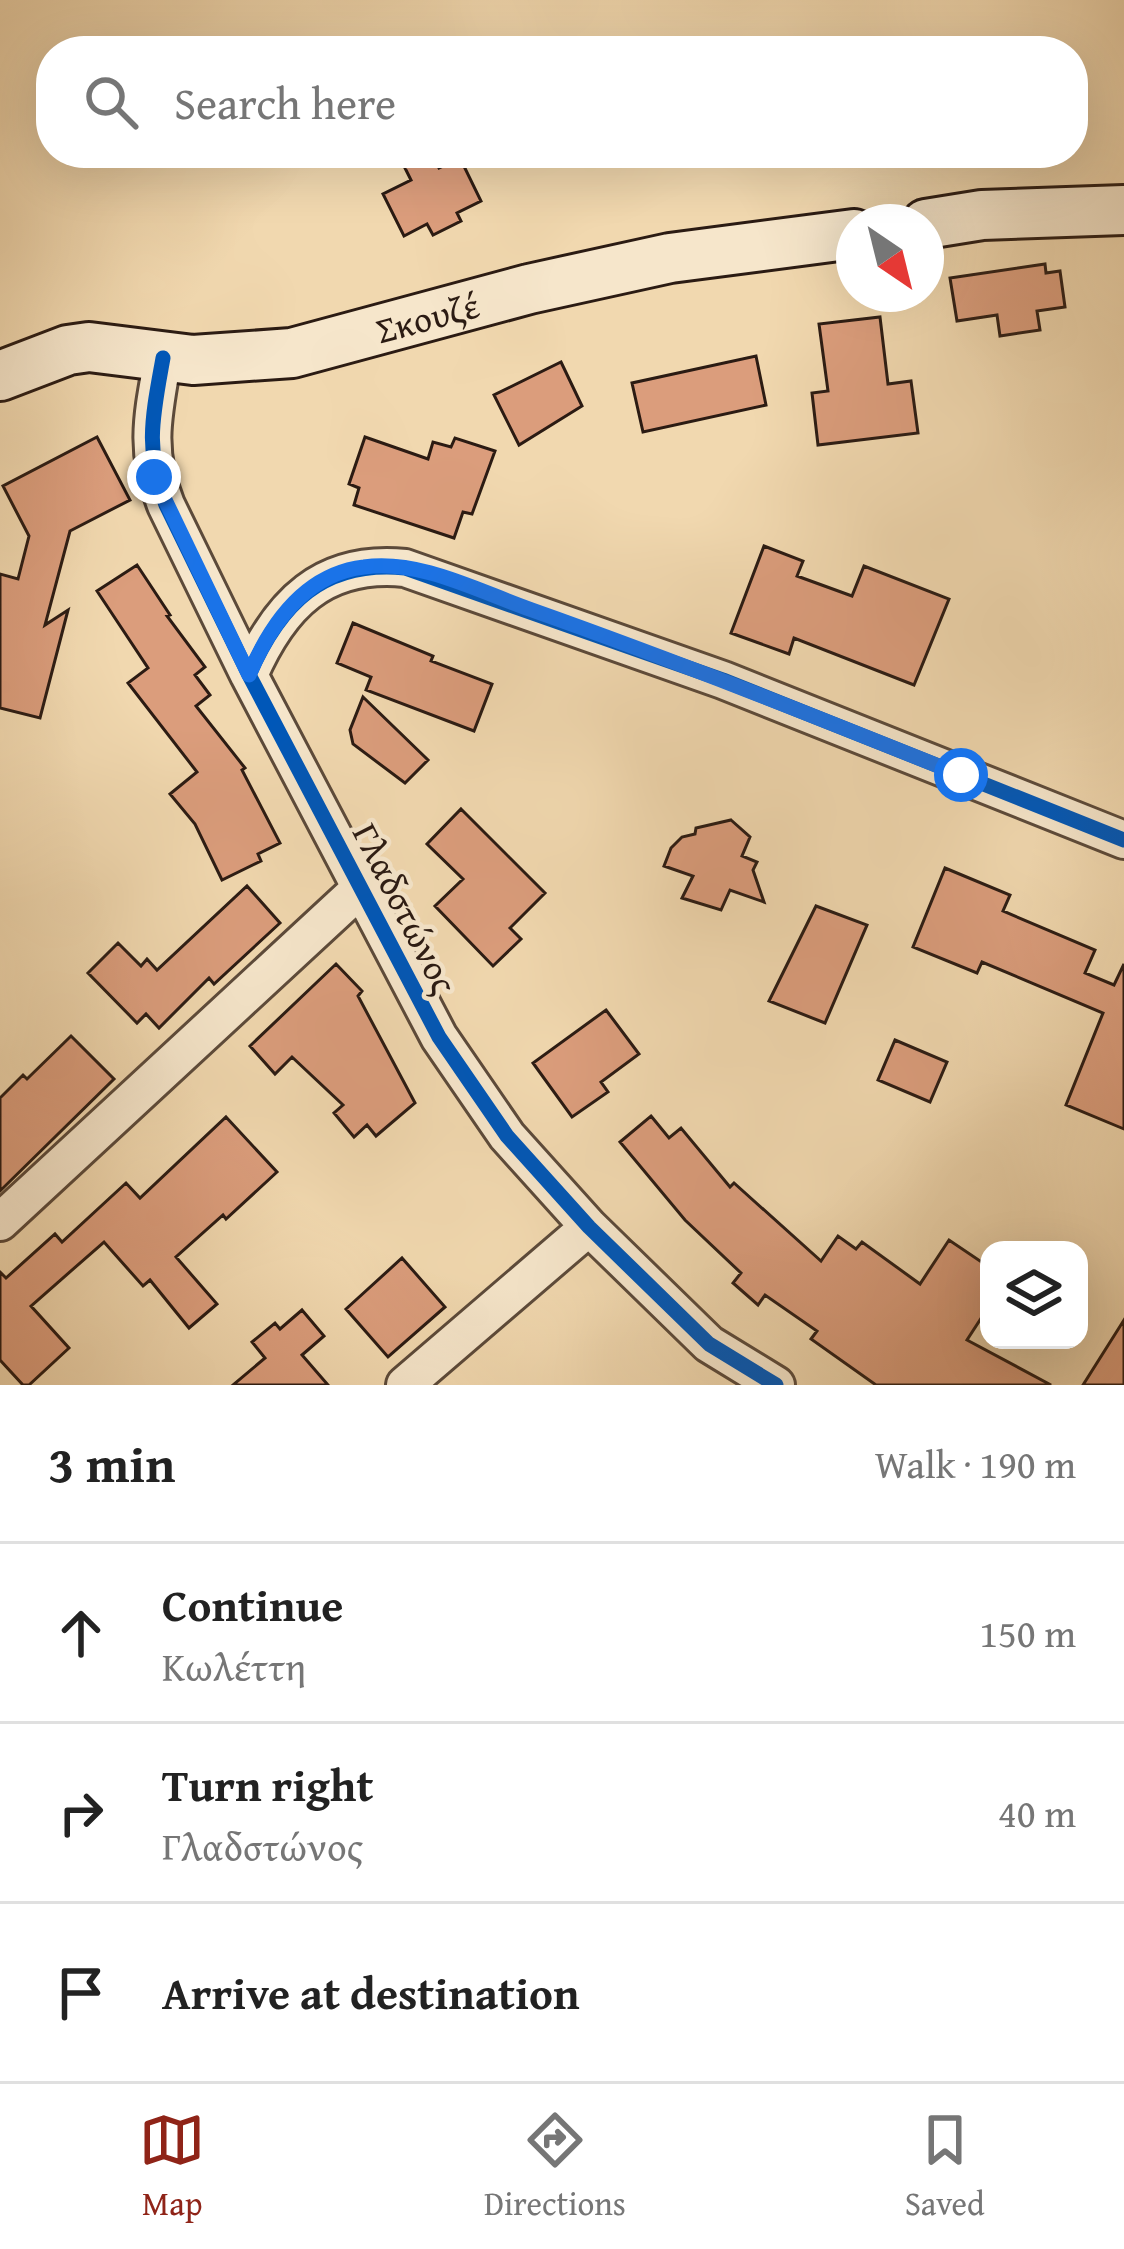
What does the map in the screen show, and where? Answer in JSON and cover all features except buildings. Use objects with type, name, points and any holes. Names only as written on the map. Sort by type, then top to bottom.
[{"type":"street","points":[[944,221],[982,215],[1124,210]]},
{"type":"street","name":"Σκουζέ","points":[[0,376],[88,347],[163,358],[230,359],[324,347],[529,289],[670,258],[836,236]]},
{"type":"street","name":"Γλαδστώνος","points":[[163,358],[151,422],[154,477],[249,675],[439,1037],[507,1136],[589,1227],[709,1344],[776,1385]]},
{"type":"street","points":[[249,675],[277,621],[314,588],[350,569],[405,568],[723,680],[1124,840]]},
{"type":"street","points":[[0,1222],[362,887]]},
{"type":"street","points":[[405,1385],[589,1227]]},
{"type":"cycle path","points":[[163,358],[153,449],[166,505],[249,675],[439,1037],[507,1136],[589,1227],[709,1344],[776,1385]]},
{"type":"cycle path","points":[[249,675],[275,627],[308,592],[350,571],[405,568],[723,680],[1124,840]]},
{"type":"route","points":[[154,477],[249,675],[277,621],[314,588],[350,569],[405,568],[619,640],[961,775]]}]
